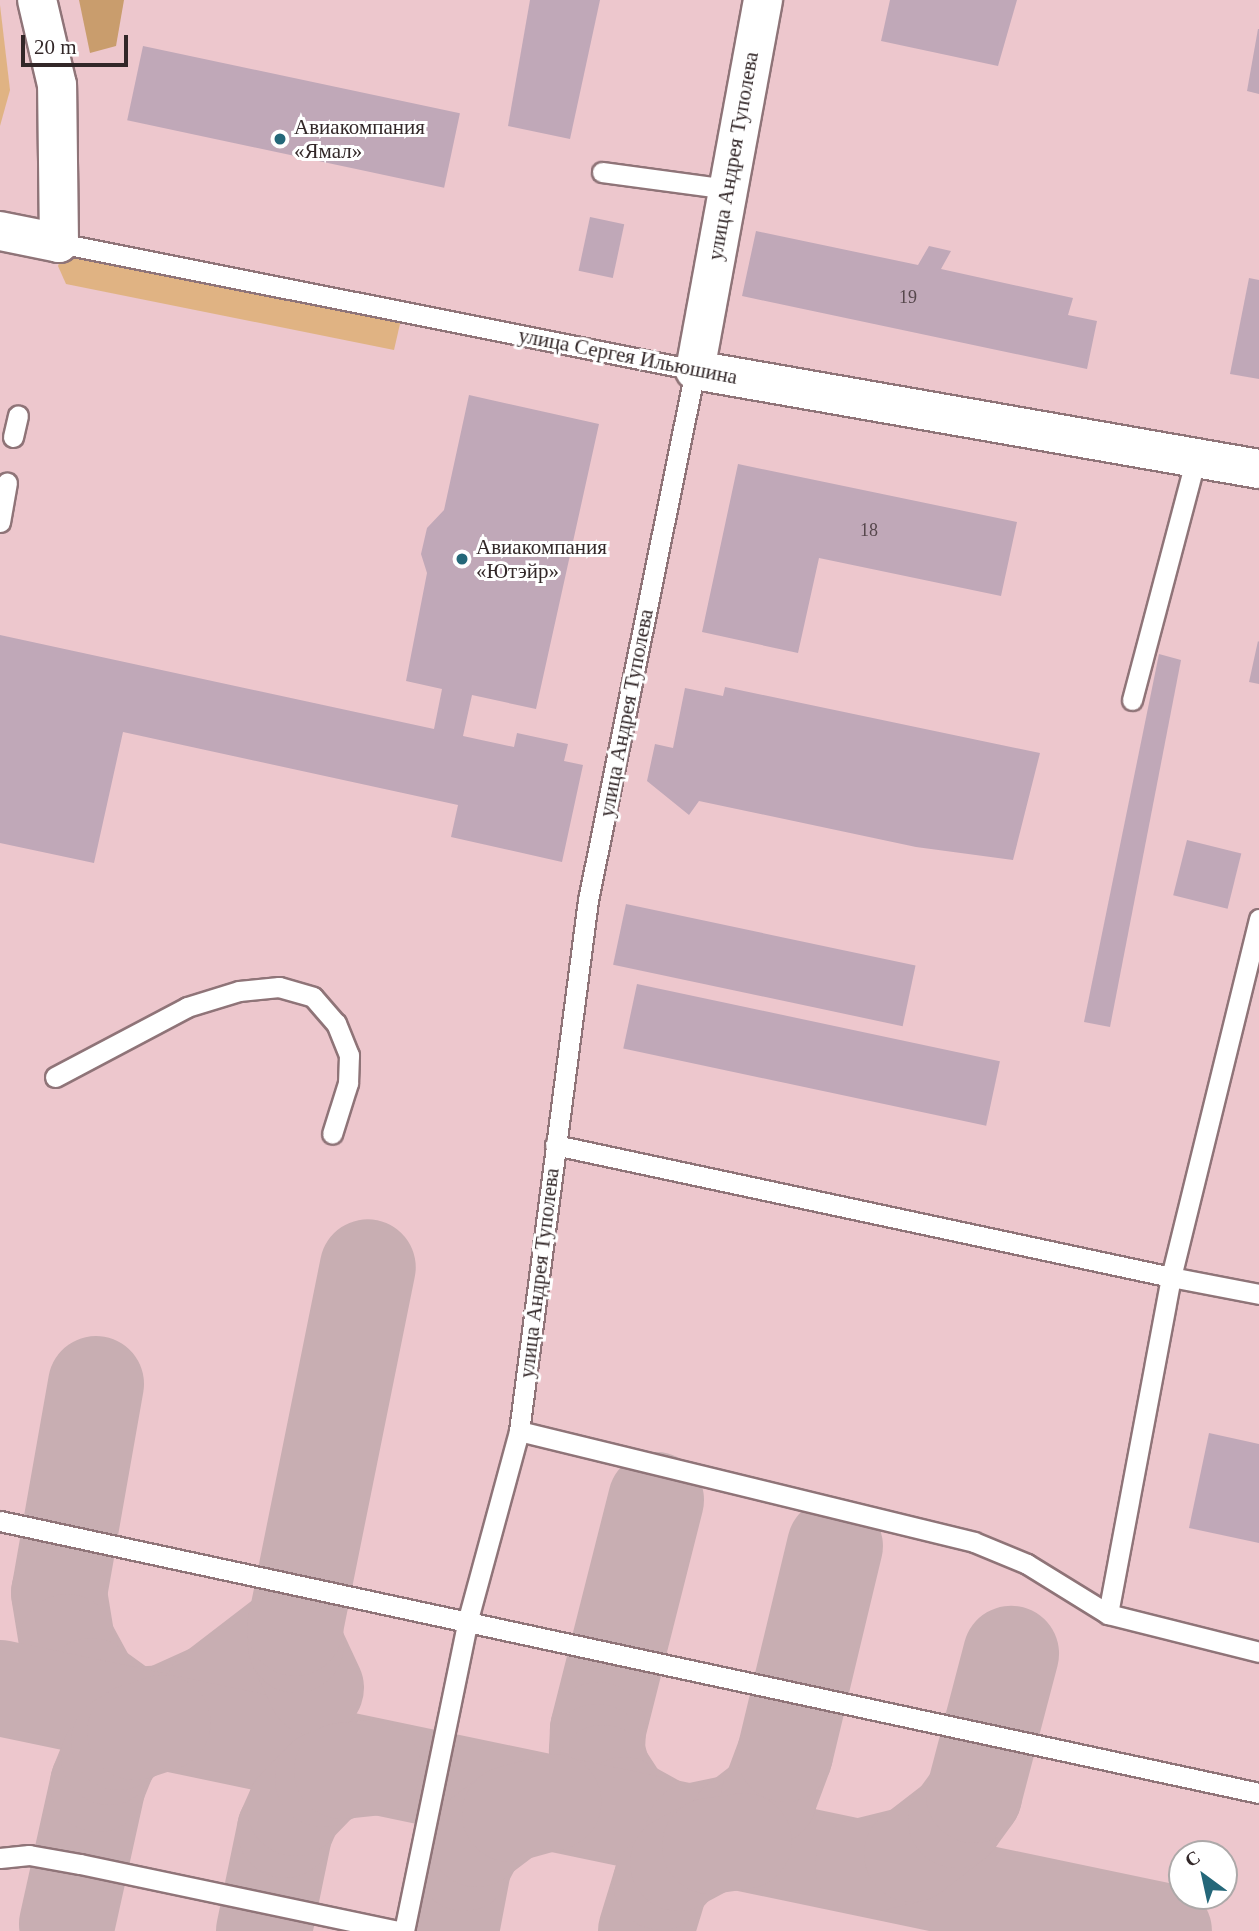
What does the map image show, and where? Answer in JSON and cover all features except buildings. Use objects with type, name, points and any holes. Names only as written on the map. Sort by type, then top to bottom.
[{"type":"street","points":[[37,0],[57,85],[59,243]]},
{"type":"street","name":"улица Андрея Туполева","points":[[695,370],[763,0]]},
{"type":"street","name":"улица Сергея Ильюшина","points":[[0,231],[59,243]]},
{"type":"street","name":"улица Сергея Ильюшина","points":[[695,370],[1259,469]]},
{"type":"lane","points":[[602,172],[727,188]]},
{"type":"lane","name":"улица Сергея Ильюшина","points":[[59,243],[695,370]]},
{"type":"lane","name":"улица Андрея Туполева","points":[[404,1931],[468,1619],[519,1431],[587,900],[695,370]]},
{"type":"lane","points":[[13,437],[18,416]]},
{"type":"lane","points":[[1132,700],[1196,458]]},
{"type":"lane","points":[[0,522],[6,483]]},
{"type":"lane","points":[[1108,1614],[1171,1276],[1259,919]]},
{"type":"lane","points":[[55,1077],[187,1007],[239,991],[279,987],[313,997],[336,1023],[349,1055],[348,1083],[332,1134]]},
{"type":"lane","points":[[555,1145],[1259,1294]]},
{"type":"lane","points":[[519,1431],[974,1542],[1027,1564],[1108,1614],[1259,1652]]},
{"type":"lane","points":[[0,1521],[468,1619],[616,1657],[1259,1793]]},
{"type":"lane","points":[[0,1858],[29,1855],[397,1931]]},
{"type":"shaded area","points":[[0,0],[1259,0],[1259,1931],[0,1931]]},
{"type":"shaded area","points":[[79,0],[124,0],[116,46],[90,53]]},
{"type":"shaded area","points":[[0,5],[10,90],[0,126]]},
{"type":"shaded area","points":[[62,256],[402,315],[394,350],[66,284],[58,266]]},
{"type":"taxiway","points":[[316,1688],[296,1645],[295,1628],[368,1267]]},
{"type":"taxiway","points":[[96,1384],[59,1593],[67,1642],[91,1686],[131,1715],[164,1713],[213,1691],[295,1628]]},
{"type":"taxiway","points":[[656,1500],[598,1730],[597,1752],[603,1773],[624,1805],[657,1823]]},
{"type":"taxiway","points":[[694,1831],[737,1822],[769,1797],[785,1754],[835,1546]]},
{"type":"taxiway","points":[[863,1866],[912,1854],[956,1820],[974,1795],[1011,1654]]},
{"type":"taxiway","points":[[0,1688],[1164,1931]]},
{"type":"taxiway","points":[[67,1924],[98,1784],[109,1757],[119,1742],[135,1732],[163,1723]]},
{"type":"taxiway","points":[[264,1931],[285,1830],[295,1808],[323,1779],[342,1771],[373,1768]]},
{"type":"taxiway","points":[[451,1931],[464,1863],[477,1839],[510,1814],[553,1802]]},
{"type":"taxiway","points":[[646,1931],[661,1882],[678,1863],[710,1846],[744,1841]]},
{"type":"place","name":"Авиакомпания «Ямал»","points":[[280,139]]},
{"type":"place","name":"Авиакомпания «Ютэйр»","points":[[462,559]]}]
